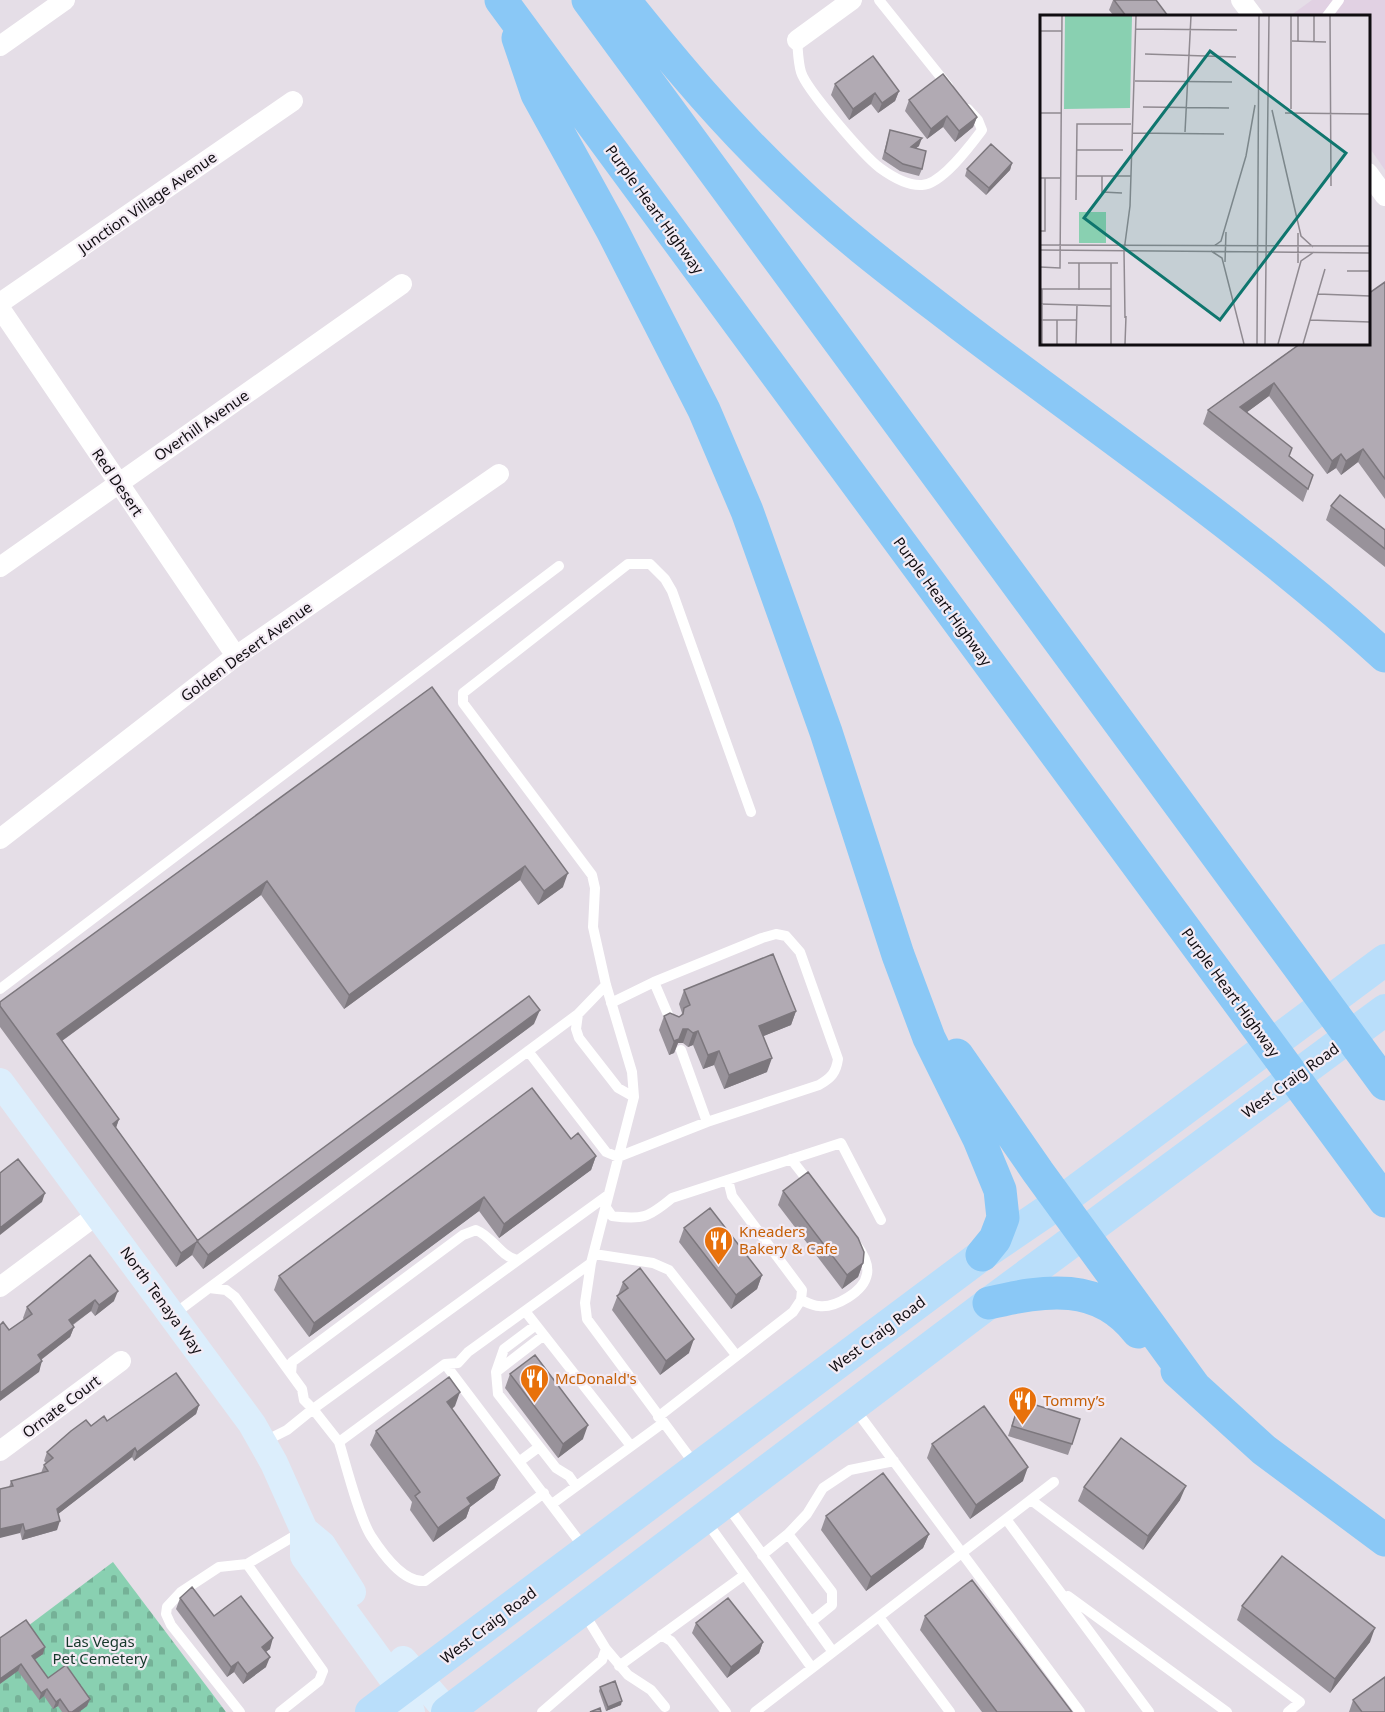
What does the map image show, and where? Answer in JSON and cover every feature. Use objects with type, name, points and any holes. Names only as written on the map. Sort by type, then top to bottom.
[{"type":"highway","points":[[588,0],[1385,1084]]},
{"type":"highway","points":[[624,0],[728,123],[790,186],[861,248],[1175,484],[1329,605],[1385,656]]},
{"type":"highway","points":[[505,5],[537,94],[612,230],[704,410],[747,511],[826,732],[898,955],[929,1038],[979,1139],[1000,1190],[1003,1218],[995,1239],[982,1255]]},
{"type":"highway","name":"Purple Heart Highway","points":[[505,5],[1385,1201]]},
{"type":"highway","points":[[898,955],[970,1077],[1194,1386]]},
{"type":"highway","points":[[989,1303],[1041,1293],[1077,1293],[1098,1299],[1129,1320],[1151,1348],[1264,1450],[1385,1540]]},
{"type":"main road","name":"West Craig Road","points":[[371,1712],[409,1693],[587,1552],[982,1255],[1060,1202],[1385,960]]},
{"type":"main road","name":"West Craig Road","points":[[447,1712],[989,1303],[1385,1010]]},
{"type":"main road","name":"North Tenaya Way","points":[[0,1082],[242,1408],[263,1442],[304,1530],[321,1545],[409,1693],[447,1712]]},
{"type":"main road","points":[[714,1511],[697,1503],[699,1495],[711,1483],[783,1430],[819,1378]]},
{"type":"street","points":[[0,46],[65,0]]},
{"type":"street","points":[[1241,0],[1252,15]]},
{"type":"street","points":[[797,40],[839,4]]},
{"type":"street","name":"Junction Village Avenue","points":[[0,303],[293,101]]},
{"type":"street","points":[[1370,176],[1385,196]]},
{"type":"street","name":"Overhill Avenue","points":[[0,567],[402,284]]},
{"type":"street","name":"Red Desert","points":[[0,308],[236,656]]},
{"type":"street","name":"Golden Desert Avenue","points":[[0,839],[236,656],[499,474]]},
{"type":"street","points":[[0,1287],[98,1214]]},
{"type":"street","name":"Ornate Court","points":[[0,1451],[121,1361]]},
{"type":"lane","points":[[797,40],[801,74],[820,101],[879,167],[907,184],[923,186],[941,176],[982,130],[978,120],[879,0]]},
{"type":"lane","points":[[1328,15],[1339,0]]},
{"type":"lane","points":[[698,1469],[587,1319],[585,1303],[593,1258],[634,1097],[632,1072],[611,1004],[592,927],[595,888],[592,875],[463,703],[463,693],[628,564],[650,564],[665,579],[672,591],[751,812]]},
{"type":"lane","points":[[0,989],[559,566]]},
{"type":"lane","points":[[528,1051],[606,1152],[618,1157],[707,1122],[819,1085],[831,1078],[837,1069],[838,1059],[800,952],[786,936],[776,934],[762,938],[654,982],[611,1004]]},
{"type":"lane","points":[[654,982],[672,1024]]},
{"type":"lane","points":[[173,1315],[578,1014],[606,985]]},
{"type":"lane","points":[[578,1014],[576,1029],[579,1038],[618,1089],[634,1097]]},
{"type":"lane","points":[[681,1050],[707,1122]]},
{"type":"lane","points":[[605,1206],[612,1216],[636,1220],[655,1211],[672,1198],[841,1143],[881,1220]]},
{"type":"lane","points":[[791,1159],[819,1195]]},
{"type":"lane","points":[[552,1504],[631,1446],[736,1355],[793,1312],[801,1300],[802,1290],[732,1196],[728,1180]]},
{"type":"lane","points":[[263,1442],[287,1430],[608,1195]]},
{"type":"lane","points":[[291,1374],[292,1362],[463,1235],[476,1230],[487,1234],[506,1257],[517,1260]]},
{"type":"lane","points":[[801,1300],[819,1306],[837,1303],[860,1287],[867,1274],[865,1259],[846,1230]]},
{"type":"lane","points":[[339,1442],[445,1364],[458,1363],[468,1352],[593,1258],[653,1263],[669,1270],[736,1355]]},
{"type":"lane","points":[[209,1288],[225,1290],[235,1297],[302,1389],[304,1400],[339,1442],[370,1534],[405,1577],[417,1582],[425,1581],[544,1493]]},
{"type":"lane","points":[[525,1311],[631,1446]]},
{"type":"lane","points":[[536,1325],[504,1348],[496,1372],[498,1394],[556,1468],[569,1476],[576,1486]]},
{"type":"lane","points":[[496,1372],[544,1335]]},
{"type":"lane","points":[[445,1364],[587,1552]]},
{"type":"lane","points":[[853,1406],[1080,1712]]},
{"type":"lane","points":[[520,1461],[539,1447]]},
{"type":"lane","points":[[762,1555],[788,1534],[807,1514],[823,1488],[850,1470],[894,1461]]},
{"type":"lane","points":[[755,1712],[1054,1482]]},
{"type":"lane","points":[[1031,1500],[1300,1701],[1288,1712]]},
{"type":"lane","points":[[714,1511],[762,1555],[833,1652]]},
{"type":"lane","points":[[714,1511],[743,1576],[812,1668]]},
{"type":"lane","points":[[1006,1519],[1149,1712]]},
{"type":"lane","points":[[240,1712],[171,1625],[166,1614],[167,1607],[181,1592],[219,1567],[247,1564],[304,1530]]},
{"type":"lane","points":[[788,1534],[832,1592],[832,1605],[811,1622]]},
{"type":"lane","points":[[247,1564],[323,1671],[319,1681],[280,1712]]},
{"type":"lane","points":[[619,1666],[743,1576]]},
{"type":"lane","points":[[1058,1589],[1227,1712]]},
{"type":"lane","points":[[582,1610],[619,1666],[651,1690],[664,1710]]},
{"type":"lane","points":[[879,1617],[950,1712]]},
{"type":"lane","points":[[661,1635],[671,1641],[726,1712]]},
{"type":"lane","points":[[542,1712],[602,1660],[606,1649]]},
{"type":"shaded area","points":[[1312,0],[1385,0],[1385,170],[1370,148],[1370,15],[1291,15]]},
{"type":"green space","name":"Las Vegas Pet Cemetery","points":[[113,1562],[226,1712],[0,1712],[0,1647]]},
{"type":"building","points":[[1114,0],[1156,0],[1167,15],[1125,15]]},
{"type":"building","points":[[873,56],[899,91],[882,103],[875,93],[853,109],[835,84]]},
{"type":"building","points":[[943,74],[977,117],[959,131],[947,116],[931,129],[909,100]]},
{"type":"building","points":[[890,130],[922,138],[911,147],[926,151],[922,169],[903,164],[885,152]]},
{"type":"building","points":[[991,144],[1012,163],[989,188],[967,169]]},
{"type":"building","points":[[1385,282],[1385,479],[1363,449],[1346,461],[1341,454],[1332,461],[1274,383],[1240,407],[1292,448],[1289,456],[1313,475],[1308,489],[1208,410],[1299,345],[1370,345],[1370,293]]},
{"type":"building","points":[[1340,495],[1385,530],[1385,549],[1331,506]]},
{"type":"building","points":[[432,687],[568,873],[544,891],[525,866],[349,995],[267,881],[57,1034],[119,1119],[113,1124],[198,1241],[181,1253],[0,1006],[0,1002]]},
{"type":"building","points":[[773,954],[796,1011],[759,1026],[772,1058],[729,1075],[719,1051],[708,1055],[698,1031],[693,1033],[688,1029],[683,1029],[679,1039],[674,1041],[664,1016],[670,1013],[679,1017],[683,1014],[684,1008],[690,1005],[684,990]]},
{"type":"building","points":[[529,996],[540,1010],[208,1255],[197,1241]]},
{"type":"building","points":[[532,1088],[571,1139],[578,1133],[596,1156],[504,1224],[484,1197],[314,1323],[279,1276]]},
{"type":"building","points":[[18,1159],[45,1193],[0,1228],[0,1173]]},
{"type":"building","points":[[808,1172],[858,1238],[864,1252],[863,1263],[847,1275],[783,1191]]},
{"type":"building","points":[[710,1208],[762,1275],[736,1295],[684,1228]]},
{"type":"building","points":[[90,1255],[118,1291],[99,1305],[95,1300],[69,1320],[74,1327],[38,1355],[42,1361],[0,1393],[0,1325],[3,1322],[9,1330],[32,1314],[27,1307]]},
{"type":"building","points":[[640,1268],[694,1339],[666,1361],[617,1296],[628,1288],[623,1282]]},
{"type":"building","points":[[535,1355],[588,1425],[563,1444],[510,1374]]},
{"type":"building","points":[[176,1373],[199,1405],[137,1452],[135,1448],[57,1509],[60,1521],[25,1531],[23,1524],[0,1529],[0,1489],[13,1486],[11,1481],[48,1471],[44,1465],[53,1458],[47,1452],[71,1431],[86,1420],[91,1426],[104,1416],[107,1421]]},
{"type":"building","points":[[449,1377],[460,1392],[447,1402],[500,1475],[467,1498],[471,1504],[438,1528],[415,1496],[420,1492],[376,1431]]},
{"type":"building","points":[[1020,1400],[1080,1419],[1072,1444],[1012,1426]]},
{"type":"building","points":[[984,1406],[1028,1467],[976,1505],[932,1444]]},
{"type":"building","points":[[1121,1438],[1186,1486],[1148,1536],[1084,1487]]},
{"type":"building","points":[[883,1473],[929,1534],[871,1577],[826,1516]]},
{"type":"building","points":[[1282,1556],[1375,1628],[1335,1679],[1242,1606]]},
{"type":"building","points":[[972,1580],[1072,1712],[997,1712],[925,1616]]},
{"type":"building","points":[[192,1587],[214,1616],[241,1596],[273,1638],[262,1647],[270,1657],[247,1674],[238,1662],[231,1667],[180,1598]]},
{"type":"building","points":[[728,1598],[763,1642],[731,1667],[696,1623]]},
{"type":"building","points":[[26,1620],[45,1647],[32,1656],[48,1678],[66,1665],[90,1699],[72,1712],[69,1712],[60,1699],[56,1702],[47,1689],[41,1693],[21,1664],[0,1679],[0,1638]]},
{"type":"building","points":[[1385,1677],[1385,1712],[1362,1712],[1353,1700]]},
{"type":"building","points":[[615,1681],[622,1701],[608,1707],[600,1687]]},
{"type":"place","name":"Kneaders Bakery & Cafe","points":[[718,1266]]},
{"type":"place","name":"McDonald's","points":[[534,1404]]},
{"type":"place","name":"Tommy’s","points":[[1022,1426]]}]
